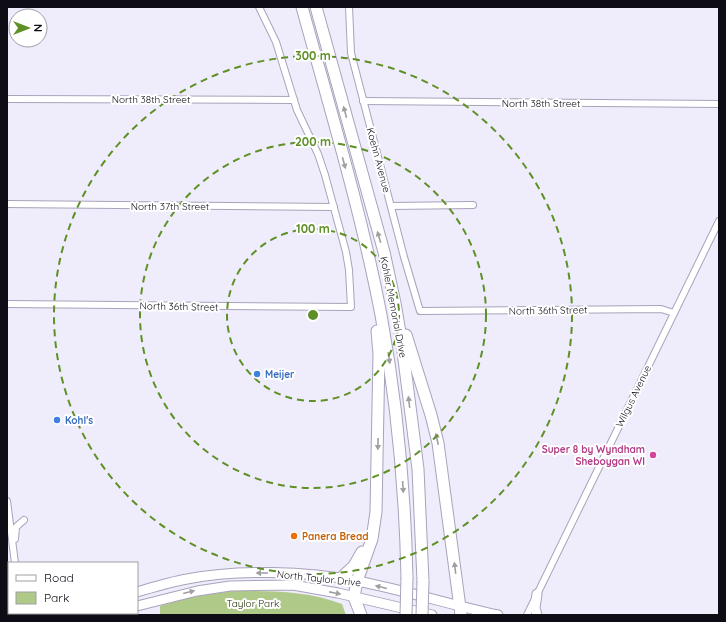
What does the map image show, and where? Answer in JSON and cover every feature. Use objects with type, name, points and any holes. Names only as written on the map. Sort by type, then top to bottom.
[{"type":"highway","points":[[294,7],[309,57],[330,112]]},
{"type":"highway","name":"Kohler Memorial Drive","points":[[302,7],[367,251],[388,352],[397,422],[405,519],[407,577],[406,615]]},
{"type":"highway","name":"Kohler Memorial Drive","points":[[316,7],[384,252],[395,303],[402,344],[418,469],[423,581],[422,615]]},
{"type":"highway","points":[[321,7],[336,80]]},
{"type":"highway","points":[[361,615],[354,597],[357,581],[369,551],[374,532],[378,463],[378,341],[367,251]]},
{"type":"highway","points":[[395,303],[432,415],[438,443],[460,611]]},
{"type":"highway","points":[[341,578],[357,562],[367,540],[378,463]]},
{"type":"main road","name":"North Taylor Drive","points":[[138,592],[188,579],[232,574],[302,574],[357,581],[460,611],[498,615]]},
{"type":"main road","name":"North Taylor Drive","points":[[138,606],[197,590],[258,584],[293,585],[432,615]]},
{"type":"main road","points":[[537,594],[535,608],[537,615]]},
{"type":"street","points":[[259,7],[276,42],[294,100],[321,162],[334,207]]},
{"type":"street","name":"Koehn Avenue","points":[[349,7],[351,53],[420,311]]},
{"type":"street","name":"North 38th Street","points":[[7,99],[294,100]]},
{"type":"street","name":"North 38th Street","points":[[363,101],[719,104]]},
{"type":"street","name":"North 37th Street","points":[[7,204],[334,207]]},
{"type":"street","points":[[391,206],[474,205]]},
{"type":"street","name":"North 36th Street","points":[[7,304],[351,307],[349,270],[334,207]]},
{"type":"street","name":"Wilgus Avenue","points":[[527,615],[719,221]]},
{"type":"street","name":"North 36th Street","points":[[420,311],[661,309],[674,313]]},
{"type":"street","points":[[7,501],[15,562]]},
{"type":"street","points":[[15,562],[16,529],[24,520]]},
{"type":"street","points":[[7,572],[8,583]]},
{"type":"green space","name":"Taylor Park","points":[[230,591],[273,591],[314,596],[342,604],[346,615],[160,615],[160,606],[187,598]]},
{"type":"place","name":"Meijer","points":[[257,374]]},
{"type":"place","name":"Kohl's","points":[[57,420]]},
{"type":"place","name":"Super 8 by Wyndham Sheboygan WI","points":[[653,455]]},
{"type":"place","name":"Panera Bread","points":[[294,536]]}]
